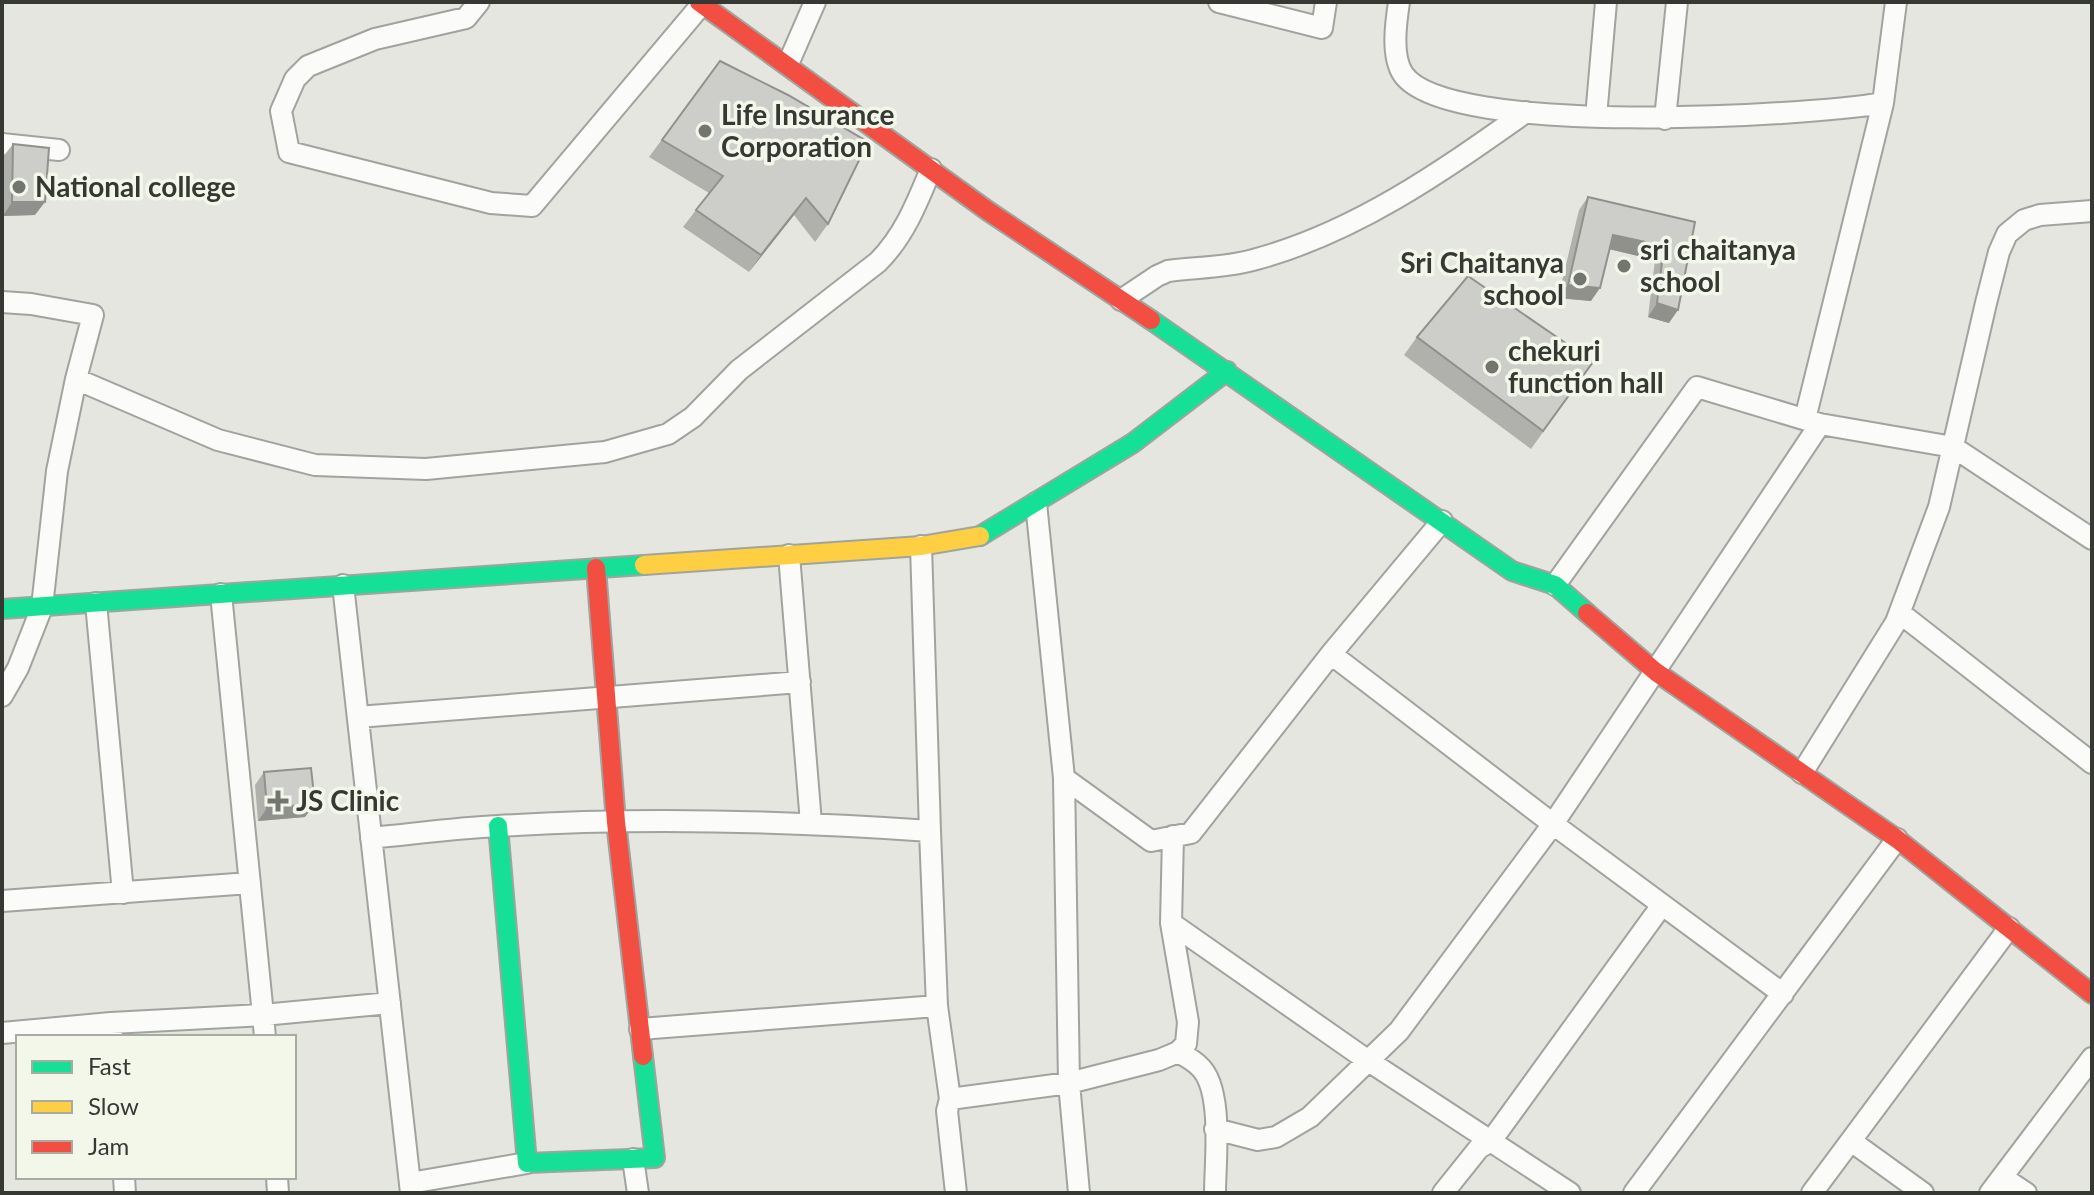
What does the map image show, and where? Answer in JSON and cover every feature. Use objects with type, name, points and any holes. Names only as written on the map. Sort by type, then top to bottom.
[{"type":"street","points":[[479,2],[466,18],[375,39],[308,66],[295,79],[281,111],[289,152],[491,203],[532,206],[700,3],[988,211],[1227,371],[1512,571],[1555,585],[1656,672],[1897,839],[2092,994]]},
{"type":"street","points":[[788,64],[815,2]]},
{"type":"street","points":[[1219,2],[1322,28],[1326,2]]},
{"type":"street","points":[[1399,2],[1397,59],[1404,76],[1426,91],[1452,101],[1526,112],[1665,119],[1843,110],[1883,103]]},
{"type":"street","points":[[1596,117],[1606,2]]},
{"type":"street","points":[[1665,119],[1677,2]]},
{"type":"street","points":[[1215,1129],[1258,1140],[1276,1137],[1310,1117],[1399,1031],[1553,824],[1656,672],[1813,421],[1883,103],[1896,2]]},
{"type":"street","points":[[1121,300],[1168,271],[1250,262],[1300,247],[1362,219],[1456,161],[1526,112]]},
{"type":"street","points":[[2,144],[59,150]]},
{"type":"street","points":[[76,379],[218,440],[315,465],[426,469],[605,452],[668,434],[693,417],[739,370],[878,262],[893,247],[909,220],[931,169]]},
{"type":"street","points":[[1802,773],[1900,613],[1939,507],[1986,303],[1999,252],[2007,234],[2024,220],[2040,215],[2092,211]]},
{"type":"street","points":[[2,302],[93,315],[57,471],[42,607],[18,668],[2,696]]},
{"type":"street","points":[[2,609],[921,546],[976,538],[1133,443],[1227,371]]},
{"type":"street","points":[[1555,585],[1697,387],[1813,421],[1953,447],[2092,539]]},
{"type":"street","points":[[1036,503],[1064,778],[1069,1083],[1079,1193]]},
{"type":"street","points":[[1064,778],[1151,841],[1191,833],[1331,654],[1442,521]]},
{"type":"street","points":[[921,546],[937,1006],[950,1099],[947,1111],[956,1193]]},
{"type":"street","points":[[789,555],[811,823]]},
{"type":"street","points":[[343,585],[411,1188],[527,1163],[655,1158],[616,822],[596,568]]},
{"type":"street","points":[[221,594],[265,1035]]},
{"type":"street","points":[[96,603],[123,893]]},
{"type":"street","points":[[1900,613],[2092,763]]},
{"type":"street","points":[[1331,654],[1553,824],[1783,994]]},
{"type":"street","points":[[358,717],[800,682]]},
{"type":"street","points":[[371,838],[498,826],[616,822],[811,823],[930,831]]},
{"type":"street","points":[[498,826],[527,1163]]},
{"type":"street","points":[[950,1099],[1069,1083],[1159,1060],[1178,1052],[1186,1044],[1188,1022],[1171,923],[1173,836]]},
{"type":"street","points":[[1634,1193],[1897,839]]},
{"type":"street","points":[[2,901],[250,883]]},
{"type":"street","points":[[1443,1193],[1479,1148],[1491,1141],[1662,905]]},
{"type":"street","points":[[1171,923],[1367,1060],[1570,1193]]},
{"type":"street","points":[[1812,1193],[2009,928]]},
{"type":"street","points":[[2,1033],[111,1030],[390,1003]]},
{"type":"street","points":[[640,1029],[937,1006]]},
{"type":"street","points":[[1178,1052],[1201,1066],[1210,1081],[1215,1104],[1215,1193]]},
{"type":"street","points":[[2026,1193],[1996,1185],[2092,1058]]},
{"type":"street","points":[[1851,1141],[1923,1193]]},
{"type":"street","points":[[633,1159],[638,1193]]},
{"type":"building","points":[[720,61],[788,95],[868,142],[828,224],[806,198],[761,255],[696,210],[723,176],[662,140]]},
{"type":"building","points":[[13,144],[49,148],[45,202],[12,202]]},
{"type":"building","name":"Sri Chaitanya school","points":[[1588,197],[1695,222],[1678,310],[1657,303],[1664,246],[1613,235],[1600,288],[1568,285]]},
{"type":"building","name":"chekuri function hall","points":[[1468,276],[1593,362],[1543,431],[1417,337]]},
{"type":"building","points":[[311,768],[315,804],[267,808],[264,772]]},
{"type":"traffic: fast","points":[[1151,320],[1512,571],[1555,585],[1587,613]]},
{"type":"traffic: fast","points":[[980,536],[1133,443],[1227,371]]},
{"type":"traffic: fast","points":[[2,609],[644,565]]},
{"type":"traffic: fast","points":[[498,826],[527,1163],[655,1158],[643,1056]]},
{"type":"traffic: slow","points":[[644,565],[921,546],[980,536]]},
{"type":"traffic: jam","points":[[699,2],[988,211],[1151,320]]},
{"type":"traffic: jam","points":[[596,568],[616,822],[643,1056]]},
{"type":"traffic: jam","points":[[1587,613],[1656,672],[1897,839],[2092,994]]},
{"type":"place","name":"Life Insurance Corporation","points":[[705,131]]},
{"type":"place","name":"National college","points":[[19,187]]},
{"type":"place","name":"sri chaitanya school","points":[[1624,266]]},
{"type":"place","name":"Sri Chaitanya school","points":[[1580,279]]},
{"type":"place","name":"chekuri function hall","points":[[1492,367]]},
{"type":"place","name":"JS Clinic","points":[[278,801]]}]
